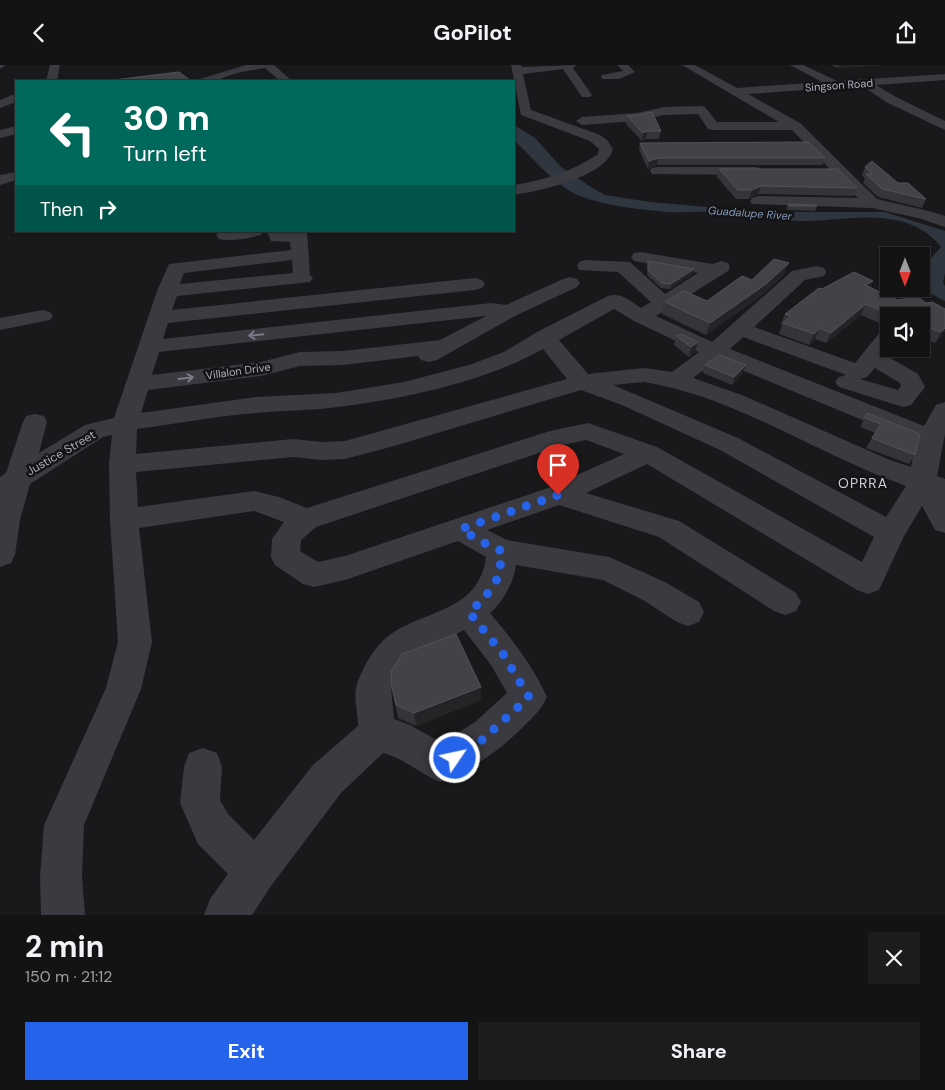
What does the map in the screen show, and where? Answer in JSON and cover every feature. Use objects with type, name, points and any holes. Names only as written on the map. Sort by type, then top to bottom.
[{"type":"street","points":[[52,80],[55,65]]},
{"type":"street","points":[[207,80],[235,70],[264,65]]},
{"type":"street","points":[[268,65],[285,80]]},
{"type":"street","points":[[515,190],[536,187],[576,173],[604,156],[606,149],[596,139],[525,113],[526,101],[517,68],[549,68],[572,65]]},
{"type":"street","points":[[606,77],[627,75],[630,71],[622,65]]},
{"type":"street","points":[[795,65],[837,85]]},
{"type":"street","points":[[566,66],[577,79],[586,95]]},
{"type":"street","points":[[549,68],[559,79]]},
{"type":"street","points":[[921,68],[944,77]]},
{"type":"street","points":[[872,69],[912,81],[936,91]]},
{"type":"street","points":[[686,71],[703,75],[795,126],[872,203]]},
{"type":"street","name":"Singson Road","points":[[733,92],[912,81],[944,77]]},
{"type":"street","points":[[865,83],[892,100],[945,126]]},
{"type":"street","points":[[0,92],[15,90]]},
{"type":"street","points":[[0,104],[15,98]]},
{"type":"street","points":[[892,100],[931,105]]},
{"type":"street","points":[[526,101],[580,117],[637,117],[652,113],[701,110],[713,126],[795,126]]},
{"type":"street","points":[[596,139],[613,133]]},
{"type":"street","points":[[793,144],[812,144]]},
{"type":"street","points":[[657,171],[773,171]]},
{"type":"street","points":[[821,171],[840,171]]},
{"type":"street","points":[[0,180],[15,176]]},
{"type":"street","points":[[758,201],[872,203],[927,212],[945,222]]},
{"type":"street","points":[[226,235],[248,232]]},
{"type":"street","points":[[276,232],[278,237],[299,241]]},
{"type":"street","points":[[299,241],[306,303],[304,345],[300,359]]},
{"type":"street","points":[[63,915],[61,877],[64,825],[123,689],[135,642],[124,520],[122,464],[125,423],[167,291],[176,268],[299,241]]},
{"type":"street","points":[[586,266],[631,261],[717,268],[641,317],[715,351],[852,377]]},
{"type":"street","points":[[631,261],[662,302]]},
{"type":"street","points":[[676,380],[715,351],[799,275],[817,272]]},
{"type":"street","points":[[167,291],[303,278]]},
{"type":"street","points":[[379,392],[388,377],[508,312],[570,283]]},
{"type":"street","points":[[158,318],[475,284]]},
{"type":"street","name":"Justice Street","points":[[10,484],[94,431],[125,423],[276,403],[336,400],[404,389],[477,370],[512,357],[545,337],[615,300],[641,317]]},
{"type":"street","points":[[150,347],[491,309],[508,312]]},
{"type":"street","points":[[0,324],[43,315]]},
{"type":"street","points":[[740,329],[852,377],[930,438]]},
{"type":"street","points":[[545,337],[582,382],[630,399],[729,444],[891,533]]},
{"type":"street","points":[[852,377],[880,346]]},
{"type":"street","name":"Villalon Drive","points":[[137,384],[261,369],[300,359],[343,358],[446,347]]},
{"type":"street","points":[[122,464],[293,448],[322,451],[345,450],[582,382],[644,375],[676,380],[734,399],[881,467],[933,486]]},
{"type":"street","points":[[945,410],[930,438],[933,486],[945,522]]},
{"type":"street","points":[[0,555],[10,484],[35,422]]},
{"type":"street","points":[[648,453],[558,495],[345,568],[314,575],[286,557],[285,547],[288,535],[306,519],[559,437],[588,431],[648,453],[868,581],[891,533],[933,486]]},
{"type":"street","points":[[558,495],[669,529],[785,603]]},
{"type":"street","points":[[124,520],[254,501],[269,504],[306,519]]},
{"type":"street","points":[[461,529],[480,541],[502,551],[609,569],[654,591],[688,612]]},
{"type":"street","points":[[377,734],[374,686],[382,667],[402,645],[469,612],[484,599],[499,576],[502,551]]},
{"type":"street","points":[[377,734],[396,738],[440,763],[455,758],[482,740],[529,697],[503,654],[469,612]]},
{"type":"street","points":[[226,915],[256,871],[327,779],[377,734]]},
{"type":"street","points":[[203,767],[200,803],[213,829],[256,871]]},
{"type":"water","name":"Guadalupe River","points":[[515,126],[535,138],[561,167],[605,195],[650,202],[764,212],[885,212],[945,231],[945,273],[943,283],[945,286],[945,301],[930,293],[930,260],[941,247],[928,234],[900,221],[876,218],[851,218],[790,221],[708,212],[666,212],[622,207],[580,196],[553,179],[515,141]]},
{"type":"building","points":[[179,72],[190,80],[113,80]]},
{"type":"building","points":[[652,112],[661,131],[647,131],[643,133],[627,116],[638,115]]},
{"type":"building","points":[[808,142],[825,158],[658,158],[649,161],[640,143]]},
{"type":"building","points":[[872,161],[898,183],[908,183],[926,199],[882,189],[866,174],[872,174],[865,167]]},
{"type":"building","points":[[719,169],[838,169],[857,188],[761,186],[752,190],[738,190]]},
{"type":"building","points":[[788,204],[815,205],[817,206],[789,206]]},
{"type":"building","points":[[774,259],[789,263],[766,284],[710,323],[665,302],[684,291],[707,301],[742,276],[752,280]]},
{"type":"building","points":[[648,261],[694,269],[671,284],[662,283],[648,270]]},
{"type":"building","points":[[854,272],[873,281],[865,285],[880,292],[880,297],[891,297],[897,300],[918,297],[926,303],[932,302],[945,309],[945,328],[941,332],[930,328],[930,307],[880,307],[880,311],[866,304],[831,333],[820,328],[814,334],[783,323],[791,316],[785,314],[819,288],[822,289]]},
{"type":"building","points":[[681,334],[698,342],[691,347],[676,336]]},
{"type":"building","points":[[720,355],[746,365],[734,377],[705,365]]},
{"type":"building","points":[[867,413],[920,434],[915,455],[872,438],[881,424],[865,418]]},
{"type":"building","points":[[456,634],[481,687],[414,713],[396,705],[391,672],[402,654]]},
{"type":"district","name":"OPRRA","points":[[863,483]]},
{"type":"route","points":[[455,758],[482,740],[529,697],[503,654],[469,612],[484,599],[499,576],[502,551],[480,541],[461,529],[558,495]]}]
